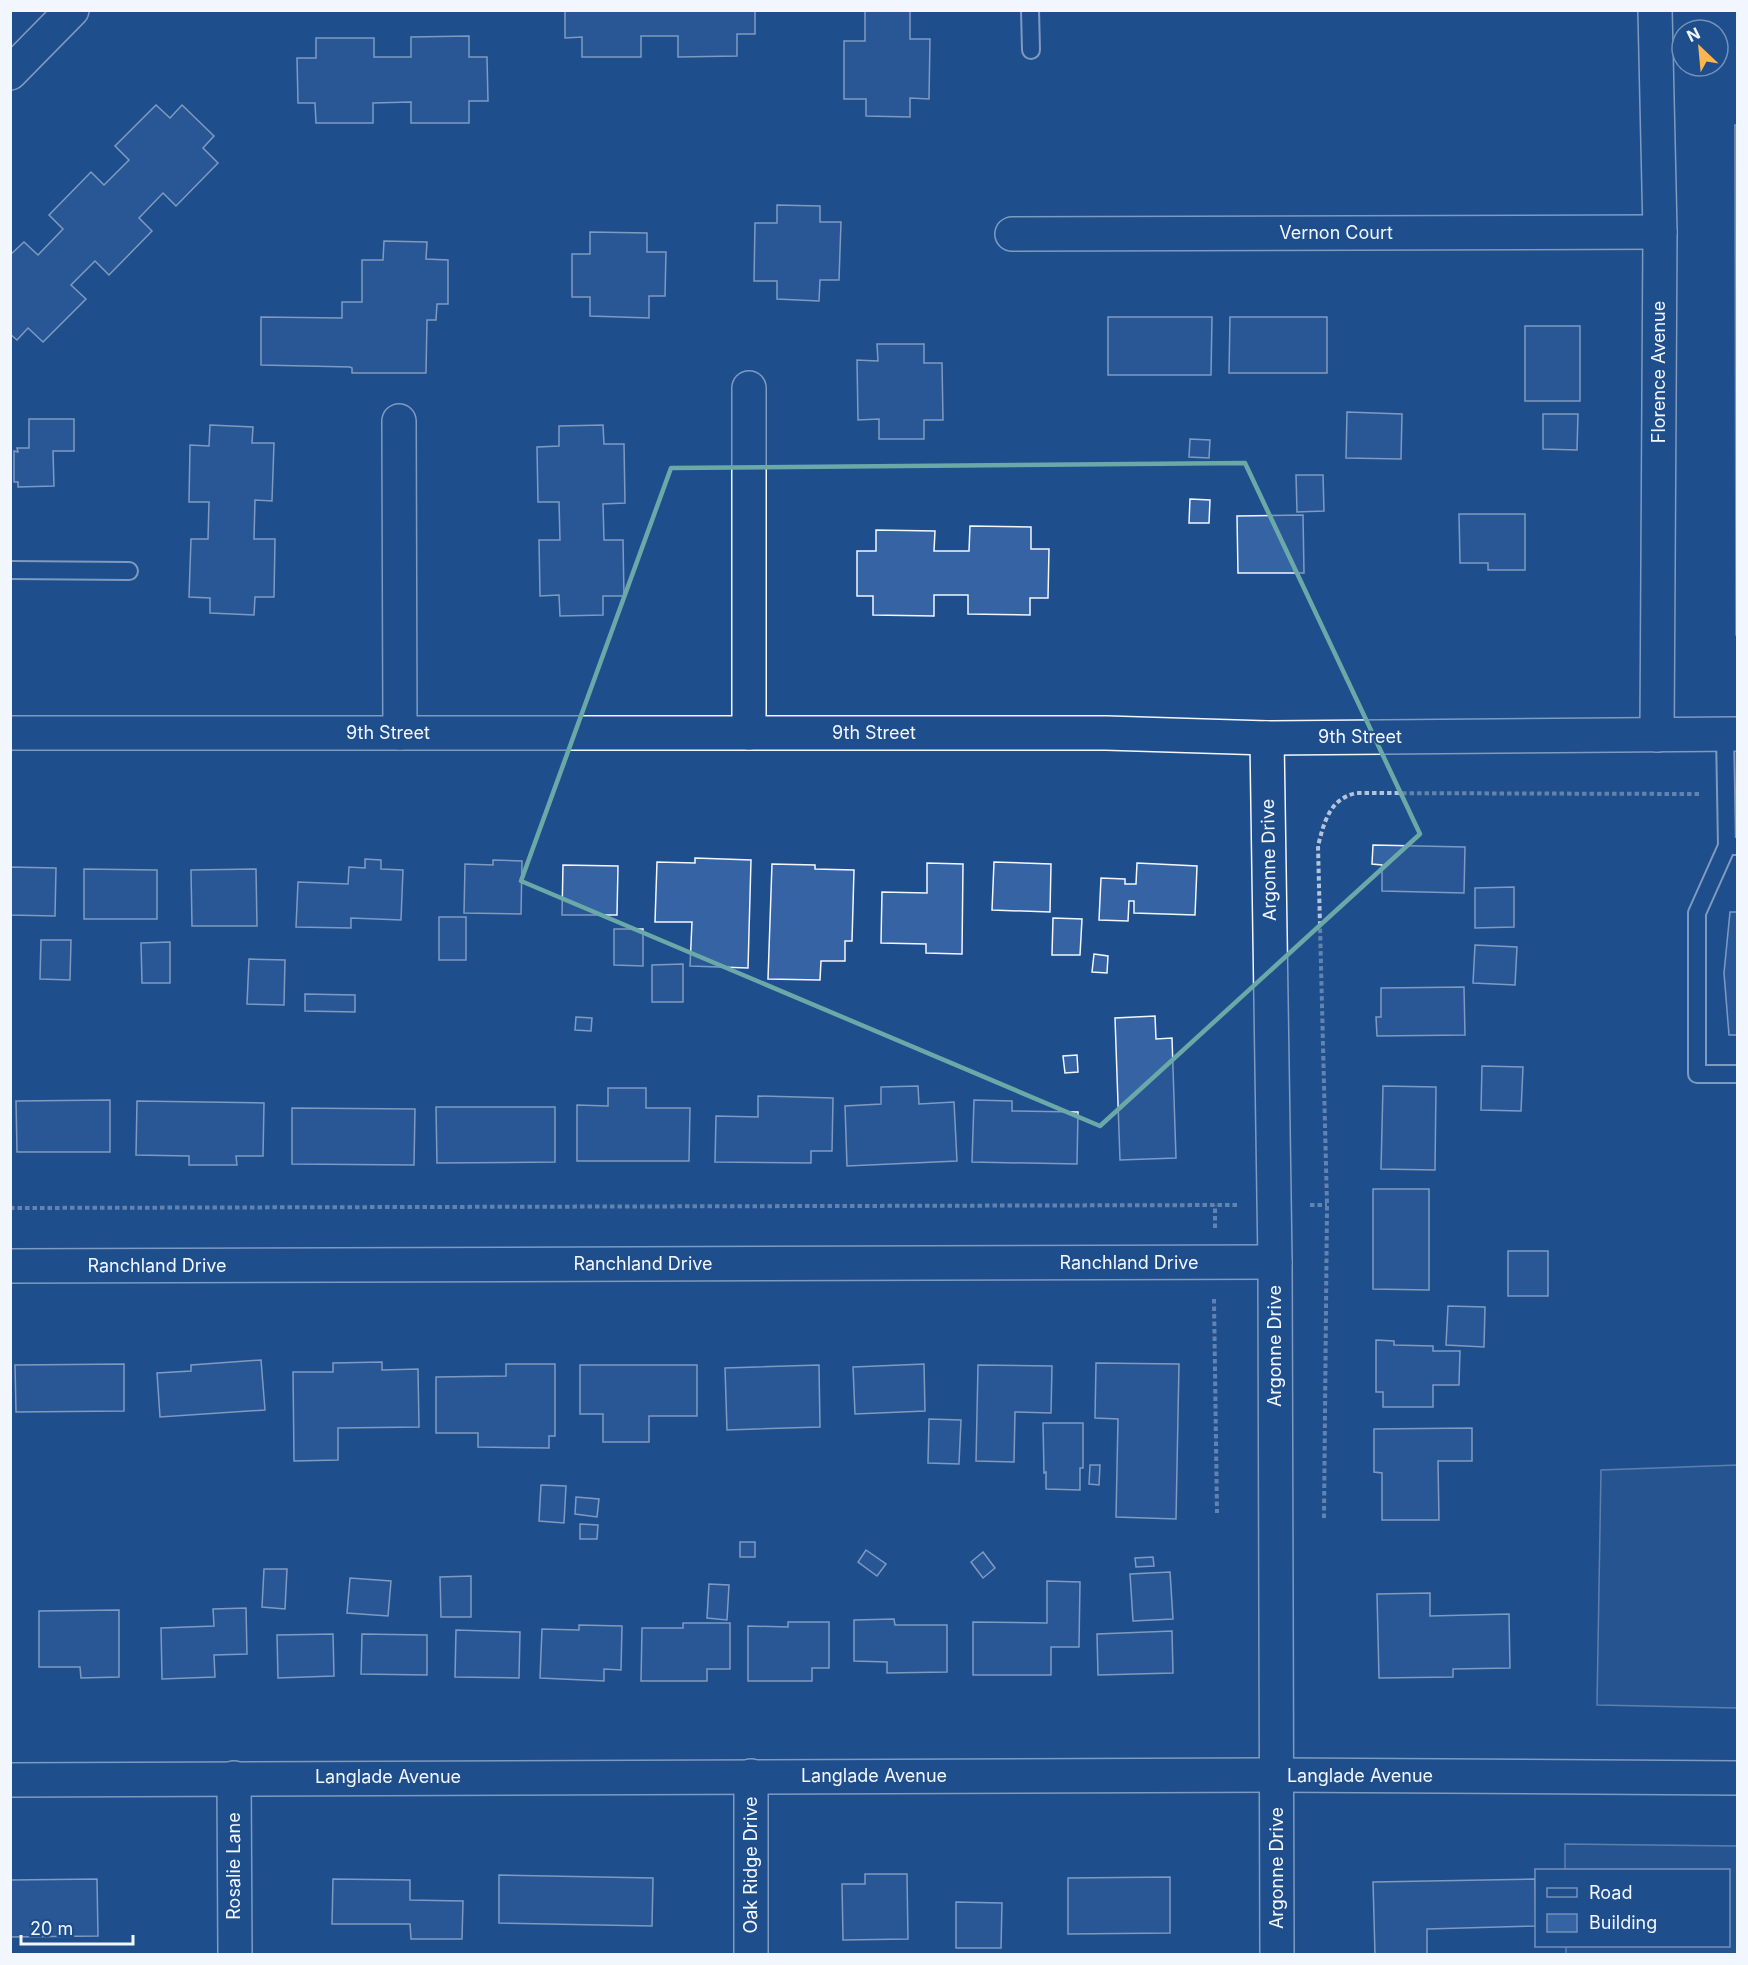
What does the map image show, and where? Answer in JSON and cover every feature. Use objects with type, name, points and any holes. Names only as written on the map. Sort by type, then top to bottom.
[{"type":"street","points":[[10,72],[72,10]]},
{"type":"street","name":"Florence Avenue","points":[[1655,10],[1660,232],[1658,735]]},
{"type":"street","name":"Vernon Court","points":[[1012,234],[1660,232]]},
{"type":"street","points":[[749,388],[749,733]]},
{"type":"street","points":[[399,421],[400,733]]},
{"type":"street","name":"9th Street","points":[[10,733],[1107,733],[1267,738],[1731,734]]},
{"type":"street","name":"Argonne Drive","points":[[1267,738],[1275,1263],[1277,1954]]},
{"type":"street","name":"Ranchland Drive","points":[[10,1266],[1275,1263]]},
{"type":"street","name":"Langlade Avenue","points":[[10,1780],[1276,1775],[1737,1778]]},
{"type":"street","name":"Oak Ridge Drive","points":[[751,1776],[751,1954]]},
{"type":"street","name":"Rosalie Lane","points":[[234,1778],[235,1954]]},
{"type":"lane","points":[[1029,10],[1031,50]]},
{"type":"lane","points":[[10,570],[129,571]]},
{"type":"lane","points":[[1731,734],[1726,794],[1732,846],[1697,913],[1696,1074],[1737,1074]]},
{"type":"path","points":[[1324,1518],[1327,1205],[1318,846],[1323,823],[1337,802],[1347,795],[1357,793],[1726,794]]},
{"type":"path","points":[[1215,1205],[1216,1513]]},
{"type":"path","points":[[10,1208],[1327,1205]]},
{"type":"highlighted area","points":[[1245,463],[1420,834],[1100,1126],[521,881],[671,468]]},
{"type":"shaded area","points":[[1737,1465],[1737,1708],[1597,1705],[1601,1470]]},
{"type":"shaded area","points":[[1565,1844],[1737,1846],[1737,1954],[1566,1954],[1566,1947],[1730,1947],[1730,1869],[1565,1869]]},
{"type":"building","points":[[565,10],[755,10],[755,34],[737,34],[737,56],[678,57],[678,36],[641,36],[641,57],[582,57],[582,37],[565,38]]},
{"type":"building","points":[[865,10],[910,10],[910,39],[930,39],[929,99],[910,98],[910,117],[866,116],[866,99],[844,99],[844,41],[865,41]]},
{"type":"building","points":[[469,36],[469,57],[487,57],[488,101],[469,101],[469,123],[411,123],[411,102],[373,103],[373,123],[316,123],[315,103],[298,103],[297,58],[316,58],[316,38],[374,38],[374,57],[411,57],[411,37]]},
{"type":"building","points":[[156,105],[170,118],[182,105],[214,136],[203,148],[218,163],[176,206],[163,193],[139,218],[152,231],[109,275],[95,261],[71,285],[86,299],[43,342],[28,328],[17,340],[10,334],[10,255],[24,242],[38,255],[63,229],[49,215],[91,172],[104,185],[129,160],[115,146]]},
{"type":"building","points":[[1735,125],[1738,125],[1738,635],[1736,635]]},
{"type":"building","points":[[777,205],[820,206],[820,222],[841,222],[839,280],[820,280],[819,301],[777,299],[777,281],[754,281],[755,223],[777,223]]},
{"type":"building","points":[[590,232],[647,233],[647,252],[666,252],[665,296],[649,296],[649,318],[590,316],[590,297],[572,297],[572,254],[590,254]]},
{"type":"building","points":[[384,241],[427,242],[426,259],[448,260],[448,304],[437,304],[436,320],[427,320],[426,373],[352,373],[350,367],[261,365],[261,317],[342,318],[342,302],[362,302],[362,260],[383,260]]},
{"type":"building","points":[[1108,317],[1212,317],[1211,375],[1108,375]]},
{"type":"building","points":[[1230,317],[1327,317],[1327,373],[1229,373]]},
{"type":"building","points":[[1525,326],[1580,326],[1580,401],[1525,401]]},
{"type":"building","points":[[877,344],[924,344],[924,363],[942,363],[943,420],[924,420],[924,439],[879,439],[879,419],[858,420],[857,360],[878,361]]},
{"type":"building","points":[[1347,412],[1402,414],[1401,459],[1346,458]]},
{"type":"building","points":[[1543,414],[1578,414],[1577,450],[1543,449]]},
{"type":"building","points":[[29,419],[74,419],[74,451],[53,451],[54,486],[18,487],[18,482],[14,482],[14,451],[18,452],[17,448],[29,448]]},
{"type":"building","points":[[210,425],[253,427],[252,443],[274,443],[272,501],[255,500],[254,539],[275,539],[274,597],[255,597],[254,615],[210,613],[210,598],[189,597],[191,539],[208,539],[209,502],[189,502],[190,445],[209,446]]},
{"type":"building","points":[[603,425],[604,444],[624,444],[625,503],[603,504],[604,540],[623,540],[624,596],[603,596],[603,615],[560,616],[559,595],[540,596],[539,540],[560,540],[559,502],[538,502],[537,447],[559,446],[559,426]]},
{"type":"building","points":[[1190,439],[1210,440],[1209,458],[1189,457]]},
{"type":"building","points":[[1296,475],[1323,475],[1324,511],[1297,512]]},
{"type":"building","points":[[1190,499],[1210,500],[1209,523],[1189,523]]},
{"type":"building","points":[[1459,514],[1525,514],[1525,570],[1488,570],[1488,563],[1460,563]]},
{"type":"building","points":[[1303,515],[1304,573],[1238,573],[1237,516]]},
{"type":"building","points":[[970,526],[1031,527],[1031,549],[1049,549],[1048,598],[1030,598],[1030,615],[968,614],[968,595],[934,595],[934,616],[873,615],[873,596],[857,596],[857,551],[876,551],[876,530],[935,531],[934,551],[969,551]]},
{"type":"building","points":[[1373,845],[1465,847],[1464,893],[1382,891],[1382,865],[1372,864]]},
{"type":"building","points":[[695,858],[751,860],[748,968],[690,966],[692,922],[655,922],[657,862],[695,863]]},
{"type":"building","points":[[365,859],[381,860],[381,869],[403,870],[401,920],[351,918],[351,928],[296,927],[298,882],[348,884],[349,867],[365,868]]},
{"type":"building","points":[[493,860],[522,861],[521,914],[464,913],[465,864],[493,865]]},
{"type":"building","points":[[994,862],[1051,864],[1050,912],[992,910]]},
{"type":"building","points":[[927,863],[963,864],[962,954],[926,953],[926,944],[881,943],[882,892],[927,893]]},
{"type":"building","points":[[1137,863],[1197,866],[1195,915],[1134,913],[1134,901],[1129,901],[1128,921],[1099,920],[1101,878],[1125,879],[1125,884],[1136,884]]},
{"type":"building","points":[[772,864],[815,865],[815,869],[854,870],[852,941],[845,941],[845,961],[821,961],[820,980],[768,979]]},
{"type":"building","points":[[563,865],[618,866],[617,915],[562,915]]},
{"type":"building","points":[[10,867],[56,868],[55,916],[10,915]]},
{"type":"building","points":[[84,869],[157,870],[157,919],[84,919]]},
{"type":"building","points":[[256,869],[257,926],[192,926],[191,870]]},
{"type":"building","points":[[1514,887],[1514,927],[1475,928],[1475,888]]},
{"type":"building","points":[[1730,912],[1738,912],[1738,1035],[1729,1035],[1724,973]]},
{"type":"building","points":[[439,917],[466,917],[466,960],[439,960]]},
{"type":"building","points":[[1053,918],[1082,919],[1080,955],[1052,955]]},
{"type":"building","points":[[614,929],[643,929],[643,966],[614,965]]},
{"type":"building","points":[[41,940],[71,940],[70,980],[40,979]]},
{"type":"building","points":[[170,942],[170,983],[142,983],[141,943]]},
{"type":"building","points":[[1475,945],[1517,947],[1515,985],[1473,983]]},
{"type":"building","points":[[1094,954],[1108,956],[1107,973],[1092,972]]},
{"type":"building","points":[[249,959],[285,960],[284,1005],[247,1004]]},
{"type":"building","points":[[683,964],[683,1002],[652,1002],[652,965]]},
{"type":"building","points":[[1464,987],[1465,1035],[1377,1036],[1376,1017],[1381,1017],[1381,988]]},
{"type":"building","points":[[305,994],[355,995],[355,1012],[305,1011]]},
{"type":"building","points":[[1155,1016],[1156,1039],[1172,1038],[1176,1158],[1120,1160],[1115,1018]]},
{"type":"building","points":[[576,1017],[592,1018],[591,1031],[575,1030]]},
{"type":"building","points":[[1077,1055],[1078,1072],[1065,1073],[1063,1056]]},
{"type":"building","points":[[1482,1066],[1523,1067],[1521,1111],[1481,1110]]},
{"type":"building","points":[[918,1086],[919,1104],[954,1102],[957,1161],[847,1166],[845,1106],[881,1104],[881,1087]]},
{"type":"building","points":[[1383,1086],[1436,1087],[1435,1170],[1381,1169]]},
{"type":"building","points":[[608,1088],[646,1088],[646,1108],[690,1108],[689,1161],[577,1161],[577,1105],[608,1106]]},
{"type":"building","points":[[758,1096],[833,1098],[832,1151],[811,1151],[811,1163],[715,1162],[716,1116],[758,1117]]},
{"type":"building","points":[[110,1100],[110,1152],[17,1152],[16,1101]]},
{"type":"building","points":[[974,1100],[1012,1101],[1012,1111],[1078,1112],[1077,1164],[972,1162]]},
{"type":"building","points":[[137,1101],[264,1103],[263,1156],[236,1156],[237,1165],[189,1165],[189,1156],[136,1155]]},
{"type":"building","points":[[436,1107],[555,1107],[555,1162],[437,1163]]},
{"type":"building","points":[[292,1108],[415,1109],[414,1165],[292,1164]]},
{"type":"building","points":[[1373,1189],[1429,1189],[1429,1290],[1373,1289]]},
{"type":"building","points":[[1508,1251],[1548,1251],[1548,1296],[1508,1296]]},
{"type":"building","points":[[1448,1306],[1485,1307],[1484,1347],[1446,1345]]},
{"type":"building","points":[[1376,1340],[1394,1341],[1394,1345],[1433,1346],[1433,1351],[1460,1351],[1459,1385],[1433,1385],[1433,1407],[1383,1407],[1383,1392],[1376,1392]]},
{"type":"building","points":[[261,1360],[265,1410],[160,1417],[157,1373],[191,1371],[191,1365]]},
{"type":"building","points":[[382,1362],[382,1370],[418,1369],[419,1427],[338,1428],[338,1460],[294,1461],[293,1372],[333,1372],[333,1363]]},
{"type":"building","points":[[1096,1363],[1179,1364],[1176,1519],[1116,1517],[1118,1419],[1095,1418]]},
{"type":"building","points":[[124,1364],[124,1411],[16,1412],[15,1365]]},
{"type":"building","points":[[506,1364],[555,1364],[555,1436],[549,1436],[549,1448],[478,1447],[478,1433],[436,1433],[436,1377],[506,1376]]},
{"type":"building","points":[[924,1364],[925,1411],[855,1414],[853,1367]]},
{"type":"building","points":[[580,1365],[697,1365],[697,1416],[649,1416],[649,1442],[603,1442],[603,1414],[580,1414]]},
{"type":"building","points":[[819,1365],[820,1427],[727,1430],[725,1368]]},
{"type":"building","points":[[978,1365],[1052,1366],[1051,1413],[1015,1412],[1014,1462],[976,1461]]},
{"type":"building","points":[[929,1419],[961,1420],[959,1464],[928,1463]]},
{"type":"building","points":[[1043,1423],[1083,1423],[1083,1468],[1080,1468],[1080,1490],[1046,1489]]},
{"type":"building","points":[[1472,1428],[1472,1461],[1438,1461],[1439,1520],[1382,1520],[1382,1473],[1374,1472],[1374,1429]]},
{"type":"building","points":[[1090,1465],[1100,1465],[1099,1485],[1089,1484]]},
{"type":"building","points":[[541,1485],[566,1486],[564,1523],[539,1521]]},
{"type":"building","points":[[576,1497],[599,1499],[597,1517],[575,1514]]},
{"type":"building","points":[[580,1524],[598,1525],[597,1539],[580,1539]]},
{"type":"building","points":[[740,1542],[755,1542],[755,1557],[740,1557]]},
{"type":"building","points":[[866,1550],[886,1564],[877,1576],[858,1562]]},
{"type":"building","points":[[983,1552],[995,1568],[983,1578],[971,1562]]},
{"type":"building","points":[[1153,1557],[1154,1566],[1136,1567],[1135,1558]]},
{"type":"building","points":[[264,1569],[287,1569],[285,1609],[262,1607]]},
{"type":"building","points":[[1170,1572],[1173,1619],[1133,1621],[1130,1574]]},
{"type":"building","points":[[471,1576],[471,1617],[441,1617],[440,1577]]},
{"type":"building","points":[[350,1578],[391,1581],[388,1616],[347,1613]]},
{"type":"building","points":[[1047,1581],[1080,1582],[1079,1647],[1051,1647],[1051,1675],[973,1675],[973,1622],[1047,1623]]},
{"type":"building","points":[[709,1584],[729,1585],[727,1620],[707,1618]]},
{"type":"building","points":[[1430,1593],[1430,1616],[1509,1614],[1510,1668],[1453,1669],[1453,1677],[1379,1678],[1377,1594]]},
{"type":"building","points":[[246,1608],[247,1654],[214,1655],[215,1677],[162,1679],[161,1628],[214,1626],[213,1609]]},
{"type":"building","points":[[119,1610],[119,1677],[81,1678],[80,1667],[39,1667],[39,1611]]},
{"type":"building","points":[[894,1619],[895,1625],[947,1625],[947,1672],[887,1673],[887,1662],[854,1661],[854,1620]]},
{"type":"building","points":[[788,1622],[829,1622],[829,1668],[812,1668],[812,1681],[748,1681],[748,1626],[788,1627]]},
{"type":"building","points":[[683,1623],[730,1623],[730,1669],[707,1669],[707,1681],[641,1681],[642,1628],[683,1628]]},
{"type":"building","points":[[579,1625],[622,1626],[621,1670],[604,1669],[604,1681],[540,1678],[542,1629],[579,1630]]},
{"type":"building","points":[[456,1630],[520,1632],[519,1678],[455,1677]]},
{"type":"building","points":[[1172,1631],[1173,1673],[1098,1675],[1097,1634]]},
{"type":"building","points":[[333,1634],[334,1676],[278,1678],[277,1635]]},
{"type":"building","points":[[362,1634],[427,1635],[427,1675],[361,1674]]},
{"type":"building","points":[[865,1874],[907,1874],[908,1939],[843,1940],[842,1884],[865,1884]]},
{"type":"building","points":[[499,1875],[653,1878],[652,1926],[499,1923]]},
{"type":"building","points":[[1170,1877],[1170,1933],[1068,1934],[1068,1878]]},
{"type":"building","points":[[97,1879],[98,1936],[10,1937],[10,1880]]},
{"type":"building","points":[[333,1879],[410,1880],[410,1900],[463,1901],[462,1939],[411,1939],[410,1924],[332,1924]]},
{"type":"building","points":[[1535,1879],[1535,1926],[1427,1929],[1427,1954],[1375,1954],[1373,1882]]},
{"type":"building","points":[[956,1902],[1002,1903],[1001,1948],[956,1948]]}]
